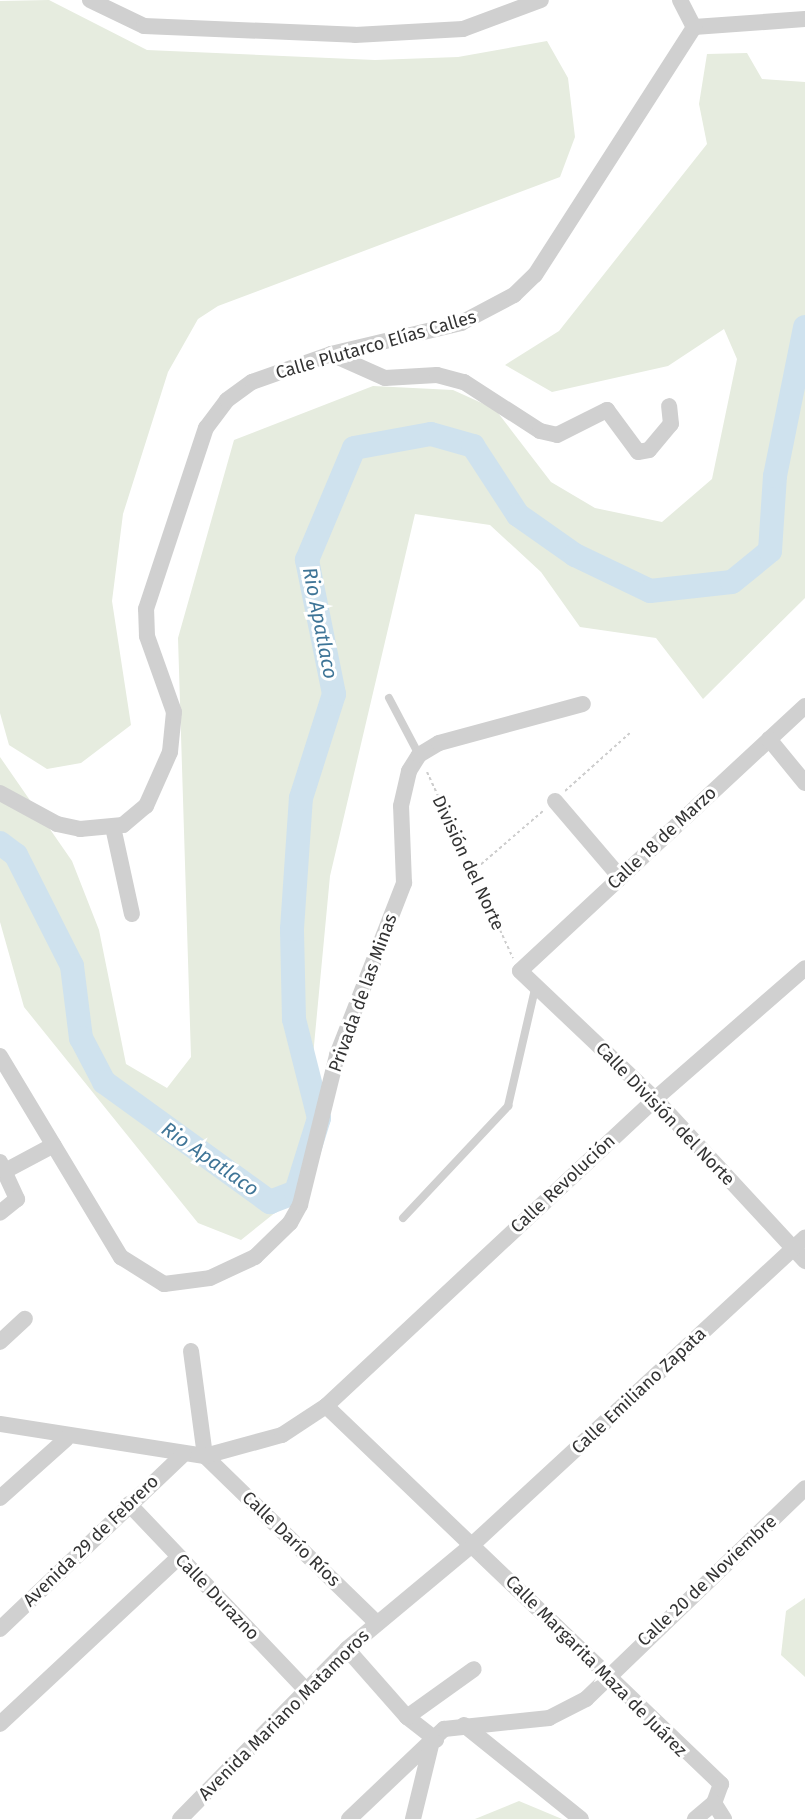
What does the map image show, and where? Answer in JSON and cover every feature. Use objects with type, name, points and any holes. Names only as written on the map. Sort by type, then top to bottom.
[{"type":"street","points":[[90,0],[144,26],[355,35],[463,29],[541,0]]},
{"type":"street","points":[[680,0],[694,27],[805,19]]},
{"type":"street","name":"Calle Plutarco Elías Calles","points":[[113,827],[146,806],[170,752],[174,712],[147,636],[146,609],[206,428],[227,400],[252,382],[330,354],[461,323],[514,295],[536,275],[694,27]]},
{"type":"street","points":[[330,354],[385,378],[437,375],[464,381],[540,431],[557,435],[607,410],[638,452],[649,450],[671,424],[669,406]]},
{"type":"street","points":[[419,755],[439,743],[583,704]]},
{"type":"street","name":"Calle 18 de Marzo","points":[[520,971],[805,706]]},
{"type":"street","points":[[770,739],[805,783]]},
{"type":"street","name":"Privada de las Minas","points":[[0,1056],[121,1257],[164,1284],[210,1278],[274,1242],[300,1205],[337,1055],[404,883],[400,806],[419,755]]},
{"type":"street","points":[[0,793],[57,824],[113,827],[132,914]]},
{"type":"street","points":[[555,801],[620,877]]},
{"type":"street","name":"Calle Revolución","points":[[326,1406],[655,1099],[805,968]]},
{"type":"street","name":"Calle División del Norte","points":[[520,971],[655,1099],[799,1243],[805,1261]]},
{"type":"street","points":[[0,1213],[17,1199],[3,1167],[54,1145]]},
{"type":"street","name":"Calle Emiliano Zapata","points":[[473,1544],[799,1243]]},
{"type":"street","points":[[0,1342],[25,1319]]},
{"type":"street","points":[[191,1351],[205,1456]]},
{"type":"street","points":[[0,1424],[66,1439],[205,1456],[282,1435],[326,1406]]},
{"type":"street","name":"Calle Margarita Maza de Juárez","points":[[326,1406],[609,1674],[721,1784],[714,1803]]},
{"type":"street","points":[[0,1498],[66,1439]]},
{"type":"street","name":"Avenida 29 de Febrero","points":[[0,1629],[183,1455]]},
{"type":"street","name":"Calle Darío Ríos","points":[[205,1456],[377,1623]]},
{"type":"street","name":"Calle 20 de Noviembre","points":[[350,1819],[434,1743],[444,1729],[562,1714],[609,1674],[805,1488]]},
{"type":"street","name":"Calle Durazno","points":[[129,1504],[305,1689]]},
{"type":"street","name":"Avenida Mariano Matamoros","points":[[180,1819],[305,1689],[347,1649],[473,1544]]},
{"type":"street","points":[[0,1724],[179,1557]]},
{"type":"street","points":[[347,1649],[407,1717],[434,1743],[412,1819]]},
{"type":"street","points":[[407,1717],[474,1669]]},
{"type":"street","points":[[464,1725],[581,1819]]},
{"type":"street","points":[[695,1819],[714,1803],[724,1819]]},
{"type":"lane","points":[[389,698],[419,755]]},
{"type":"lane","points":[[403,1218],[508,1106],[536,985]]},
{"type":"path","name":"División del Norte","points":[[419,755],[520,971]]},
{"type":"shaded area","points":[[49,0],[147,50],[375,60],[458,57],[547,41],[568,78],[575,137],[560,177],[218,306],[198,319],[168,372],[123,514],[112,601],[131,725],[81,763],[47,769],[9,745],[0,713],[0,1]]},
{"type":"shaded area","points":[[747,53],[762,79],[805,82],[805,598],[703,699],[656,638],[580,627],[541,572],[490,525],[415,514],[330,876],[306,1130],[281,1208],[241,1240],[198,1223],[24,1007],[0,922],[0,757],[72,861],[99,930],[126,1064],[167,1088],[191,1057],[178,638],[234,440],[373,386],[453,390],[495,409],[551,482],[595,508],[662,522],[712,479],[737,359],[724,329],[668,366],[552,392],[505,365],[559,331],[707,144],[699,104],[707,54]]},
{"type":"shaded area","points":[[805,1598],[805,1677],[781,1655],[786,1611]]},
{"type":"shaded area","points":[[519,1801],[562,1819],[475,1819]]},
{"type":"waterway","name":"Rio Apatlaco","points":[[0,843],[16,855],[72,966],[81,1038],[104,1082],[270,1202],[296,1192],[319,1118],[294,1019],[292,929],[301,798],[334,694],[307,560],[354,448],[431,434],[473,446],[518,515],[575,555],[650,591],[732,582],[770,551],[775,476],[805,327]]}]
